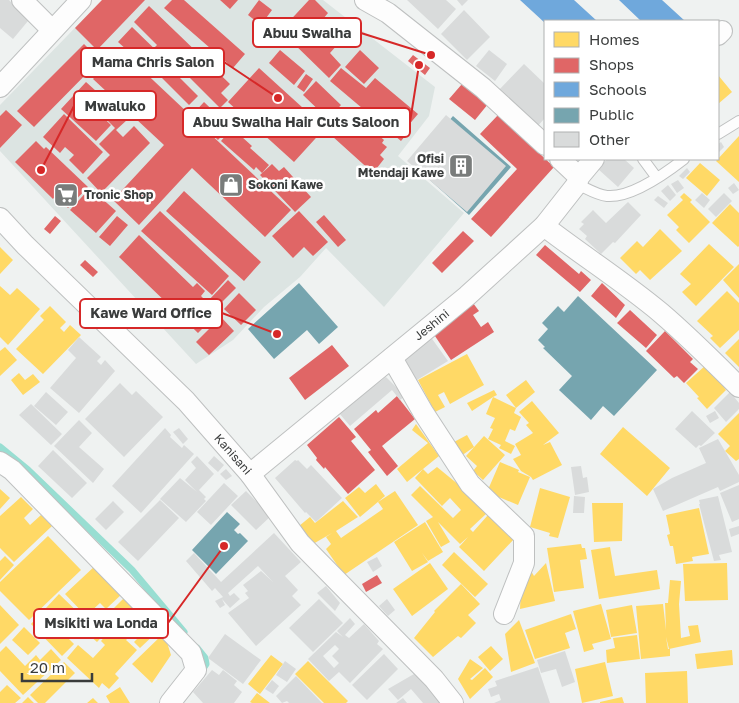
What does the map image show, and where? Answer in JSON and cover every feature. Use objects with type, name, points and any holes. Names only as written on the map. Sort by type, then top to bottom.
[{"type":"street","points":[[22,0],[52,30]]},
{"type":"street","points":[[0,87],[81,0]]},
{"type":"street","points":[[366,0],[390,6],[544,144]]},
{"type":"street","points":[[561,160],[578,180]]},
{"type":"street","name":"Jeshini","points":[[250,474],[467,296],[544,226],[593,160]]},
{"type":"street","name":"Kanisani","points":[[0,218],[25,245],[186,401],[250,474],[300,543],[434,679],[454,703]]},
{"type":"street","points":[[544,226],[583,257],[626,285],[662,314],[739,387]]},
{"type":"street","points":[[392,358],[423,412],[470,484],[524,536],[524,563],[504,614]]},
{"type":"street","points":[[0,462],[12,470],[191,653],[196,670],[179,700]]},
{"type":"lane","points":[[719,133],[739,121]]},
{"type":"lane","points":[[644,160],[658,178]]},
{"type":"lane","points":[[578,180],[608,196],[632,190],[658,178],[683,160]]},
{"type":"shaded area","name":"Sokoni Kawe","points":[[102,0],[323,0],[435,87],[429,116],[398,156],[464,213],[384,307],[326,248],[300,277],[264,307],[233,340],[196,364],[0,151],[0,105]]},
{"type":"building: Homes","points":[[719,76],[732,92],[719,103]]},
{"type":"building: Homes","points":[[739,136],[739,182],[716,161],[719,160]]},
{"type":"building: Homes","points":[[700,163],[720,180],[707,196],[686,178]]},
{"type":"building: Homes","points":[[684,193],[692,200],[690,202],[710,222],[689,243],[676,230],[679,227],[667,215],[683,200],[680,197]]},
{"type":"building: Homes","points":[[730,204],[739,213],[738,247],[712,223]]},
{"type":"building: Homes","points":[[660,229],[682,251],[650,280],[640,270],[636,274],[620,258],[637,241],[643,247]]},
{"type":"building: Homes","points":[[709,244],[734,267],[696,306],[682,292],[691,284],[680,274]]},
{"type":"building: Homes","points":[[0,247],[13,260],[0,274]]},
{"type":"building: Homes","points":[[739,264],[739,298],[723,280]]},
{"type":"building: Homes","points":[[0,286],[10,295],[17,288],[40,309],[8,345],[0,337]]},
{"type":"building: Homes","points":[[727,291],[739,303],[739,330],[720,348],[710,338],[713,336],[697,321]]},
{"type":"building: Homes","points":[[50,306],[66,322],[60,328],[64,332],[70,325],[81,335],[43,374],[16,349],[44,320],[40,316]]},
{"type":"building: Homes","points":[[739,339],[739,367],[725,353]]},
{"type":"building: Homes","points":[[5,347],[17,360],[0,376],[0,351]]},
{"type":"building: Homes","points":[[467,354],[484,385],[450,404],[444,392],[438,395],[445,407],[435,412],[418,380]]},
{"type":"building: Homes","points":[[706,365],[726,390],[707,409],[686,383]]},
{"type":"building: Homes","points":[[19,373],[25,380],[33,374],[40,382],[23,395],[11,380]]},
{"type":"building: Homes","points":[[526,380],[535,392],[516,408],[506,395]]},
{"type":"building: Homes","points":[[494,390],[497,395],[472,411],[467,403]]},
{"type":"building: Homes","points":[[493,397],[516,408],[514,413],[521,417],[515,431],[510,429],[505,441],[515,446],[511,454],[499,448],[501,445],[488,439],[493,429],[490,428],[495,418],[486,414]]},
{"type":"building: Homes","points":[[532,401],[559,433],[543,445],[550,442],[562,465],[533,480],[521,471],[513,459],[521,455],[515,444],[533,433],[526,425],[529,423],[519,412]]},
{"type":"building: Homes","points":[[739,413],[739,459],[736,461],[725,451],[730,446],[718,434]]},
{"type":"building: Homes","points":[[416,424],[439,456],[407,482],[397,469],[428,443],[412,430]]},
{"type":"building: Homes","points":[[623,427],[670,468],[647,496],[600,454]]},
{"type":"building: Homes","points":[[467,435],[474,447],[461,456],[454,442]]},
{"type":"building: Homes","points":[[484,436],[505,455],[483,480],[473,471],[477,466],[466,456]]},
{"type":"building: Homes","points":[[500,462],[530,477],[518,505],[487,492]]},
{"type":"building: Homes","points":[[437,467],[476,499],[487,513],[470,529],[473,532],[488,515],[514,539],[484,571],[459,547],[468,537],[460,544],[438,522],[450,542],[441,547],[426,521],[433,517],[411,495],[420,486],[453,518],[461,510],[450,498],[442,506],[415,478],[423,469],[428,474]]},
{"type":"building: Homes","points":[[376,484],[385,496],[360,517],[345,498],[359,487],[365,493]]},
{"type":"building: Homes","points":[[540,488],[570,497],[558,538],[549,536],[550,533],[530,527]]},
{"type":"building: Homes","points":[[0,489],[10,498],[0,509]]},
{"type":"building: Homes","points":[[395,491],[418,525],[344,575],[326,549],[331,544],[326,537],[332,533],[313,544],[299,526],[310,517],[315,523],[343,501],[358,517],[336,531],[341,538],[383,509],[378,502]]},
{"type":"building: Homes","points":[[21,497],[33,509],[24,518],[30,525],[41,515],[52,526],[14,562],[0,548],[0,516]]},
{"type":"building: Homes","points":[[592,503],[623,503],[622,541],[594,542]]},
{"type":"building: Homes","points":[[699,508],[709,554],[692,557],[693,561],[676,564],[673,546],[670,546],[667,535],[670,534],[666,515]]},
{"type":"building: Homes","points":[[425,522],[443,552],[428,561],[422,553],[428,562],[412,571],[394,542]]},
{"type":"building: Homes","points":[[48,536],[81,570],[29,620],[0,591],[0,582]]},
{"type":"building: Homes","points":[[581,544],[582,548],[585,548],[587,559],[580,560],[584,588],[554,592],[547,548]]},
{"type":"building: Homes","points":[[610,547],[615,576],[657,570],[660,589],[599,599],[591,550]]},
{"type":"building: Homes","points":[[454,552],[488,584],[475,597],[442,565]]},
{"type":"building: Homes","points":[[5,556],[14,565],[0,580],[0,561]]},
{"type":"building: Homes","points":[[430,563],[448,589],[412,616],[393,589]]},
{"type":"building: Homes","points":[[546,563],[555,601],[520,609],[521,586],[531,571],[534,576]]},
{"type":"building: Homes","points":[[727,563],[728,600],[685,601],[683,564]]},
{"type":"building: Homes","points":[[96,565],[123,593],[106,609],[100,603],[86,616],[65,594]]},
{"type":"building: Homes","points":[[670,580],[681,581],[679,604],[681,638],[690,636],[688,626],[698,625],[701,642],[669,649],[670,656],[641,659],[636,606],[663,604],[666,630],[665,603],[668,603]]},
{"type":"building: Homes","points":[[461,584],[480,604],[468,615],[476,623],[461,638],[458,636],[433,657],[414,638],[434,611]]},
{"type":"building: Homes","points":[[59,594],[87,621],[74,634],[46,608]]},
{"type":"building: Homes","points":[[125,597],[158,631],[140,648],[134,642],[138,638],[119,619],[97,642],[88,634]]},
{"type":"building: Homes","points":[[601,604],[611,639],[592,644],[594,649],[584,652],[573,611]]},
{"type":"building: Homes","points":[[0,605],[19,625],[0,644]]},
{"type":"building: Homes","points":[[632,605],[637,633],[611,637],[606,610]]},
{"type":"building: Homes","points":[[42,612],[74,644],[62,656],[31,624]]},
{"type":"building: Homes","points":[[571,614],[576,629],[565,633],[570,648],[535,659],[525,630]]},
{"type":"building: Homes","points":[[519,620],[535,663],[511,672],[505,634]]},
{"type":"building: Homes","points":[[117,622],[131,635],[126,640],[137,650],[115,674],[119,678],[109,689],[102,683],[99,688],[67,658],[78,645],[93,658],[105,645],[101,641]]},
{"type":"building: Homes","points":[[24,627],[40,643],[28,655],[12,640]]},
{"type":"building: Homes","points":[[164,633],[171,655],[152,683],[132,664]]},
{"type":"building: Homes","points":[[637,635],[640,659],[607,663],[606,650],[615,648],[613,638]]},
{"type":"building: Homes","points":[[6,646],[25,666],[36,655],[40,660],[51,649],[61,660],[23,695],[0,671],[0,652]]},
{"type":"building: Homes","points":[[491,646],[503,659],[490,671],[478,657]]},
{"type":"building: Homes","points":[[732,650],[733,665],[697,669],[695,654]]},
{"type":"building: Homes","points":[[271,655],[283,664],[260,694],[248,684]]},
{"type":"building: Homes","points":[[470,659],[483,668],[470,679],[472,680],[485,668],[493,677],[470,699],[458,679]]},
{"type":"building: Homes","points":[[308,661],[348,701],[346,703],[324,703],[295,674]]},
{"type":"building: Homes","points":[[64,662],[75,673],[45,703],[38,703],[30,695]]},
{"type":"building: Homes","points":[[605,662],[613,696],[582,703],[575,669]]},
{"type":"building: Homes","points":[[687,671],[688,703],[646,703],[645,673]]},
{"type":"building: Homes","points":[[7,685],[21,698],[15,703],[0,703],[0,692]]},
{"type":"building: Homes","points":[[120,687],[130,703],[110,703],[106,696]]},
{"type":"building: Homes","points":[[257,693],[270,703],[250,702]]},
{"type":"building: Homes","points":[[28,697],[34,703],[22,703]]},
{"type":"building: Homes","points":[[622,697],[624,703],[600,703],[600,702]]},
{"type":"building: Homes","points":[[93,698],[98,703],[87,703]]},
{"type":"building: Shops","points":[[102,0],[145,0],[97,50],[75,28]]},
{"type":"building: Shops","points":[[172,0],[184,0],[245,54],[233,68],[164,8]]},
{"type":"building: Shops","points":[[220,0],[238,0],[230,9]]},
{"type":"building: Shops","points":[[259,0],[272,10],[261,25],[248,15]]},
{"type":"building: Shops","points":[[309,0],[315,0],[328,13],[318,25],[338,44],[330,53],[341,65],[329,78],[289,39],[291,36],[283,28]]},
{"type":"building: Shops","points":[[149,6],[230,84],[221,93],[228,100],[220,108],[186,74],[192,68],[189,65],[182,72],[155,47],[157,45],[134,22]]},
{"type":"building: Shops","points":[[132,27],[163,57],[150,71],[132,55],[134,52],[129,47],[127,50],[118,42]]},
{"type":"building: Shops","points":[[84,44],[100,60],[34,127],[17,111]]},
{"type":"building: Shops","points":[[120,49],[291,210],[265,237],[192,168],[139,225],[113,200],[164,145],[93,79]]},
{"type":"building: Shops","points":[[280,50],[305,71],[294,85],[269,63]]},
{"type":"building: Shops","points":[[360,50],[379,68],[364,84],[345,67]]},
{"type":"building: Shops","points":[[413,55],[430,68],[425,75],[408,61]]},
{"type":"building: Shops","points":[[167,65],[198,96],[189,105],[158,74]]},
{"type":"building: Shops","points":[[259,68],[325,128],[294,162],[228,102]]},
{"type":"building: Shops","points":[[341,68],[366,88],[375,78],[418,114],[407,127],[410,130],[401,141],[330,81]]},
{"type":"building: Shops","points":[[306,74],[313,79],[304,92],[297,87]]},
{"type":"building: Shops","points":[[316,81],[341,105],[328,119],[303,95]]},
{"type":"building: Shops","points":[[86,82],[96,91],[86,101],[111,125],[96,141],[61,109]]},
{"type":"building: Shops","points":[[462,84],[474,94],[479,90],[488,104],[475,120],[449,99]]},
{"type":"building: Shops","points":[[100,94],[127,120],[116,130],[123,137],[134,126],[150,143],[101,193],[87,178],[110,155],[99,144],[115,128],[91,104]]},
{"type":"building: Shops","points":[[204,102],[230,127],[218,140],[192,115]]},
{"type":"building: Shops","points":[[348,108],[384,140],[382,143],[387,147],[380,155],[384,159],[373,173],[332,136],[341,127],[335,122]]},
{"type":"building: Shops","points":[[6,110],[22,125],[0,148],[0,116]]},
{"type":"building: Shops","points":[[64,114],[103,152],[83,174],[69,160],[74,155],[65,147],[60,153],[43,137]]},
{"type":"building: Shops","points":[[498,115],[544,158],[544,160],[554,167],[491,237],[471,219],[517,169],[480,134]]},
{"type":"building: Shops","points":[[232,128],[269,165],[262,173],[256,167],[254,170],[221,141]]},
{"type":"building: Shops","points":[[36,141],[44,149],[46,147],[88,187],[68,208],[56,195],[53,199],[15,162]]},
{"type":"building: Shops","points":[[272,164],[279,171],[284,167],[311,197],[295,212],[260,175]]},
{"type":"building: Shops","points":[[90,188],[116,211],[96,233],[70,210]]},
{"type":"building: Shops","points":[[184,191],[261,262],[244,281],[166,211]]},
{"type":"building: Shops","points":[[160,211],[229,276],[212,295],[141,231]]},
{"type":"building: Shops","points":[[299,211],[328,242],[313,256],[304,247],[293,258],[272,236]]},
{"type":"building: Shops","points":[[324,215],[346,240],[338,247],[316,222]]},
{"type":"building: Shops","points":[[55,216],[61,221],[50,234],[44,229]]},
{"type":"building: Shops","points":[[117,216],[128,225],[110,246],[99,237]]},
{"type":"building: Shops","points":[[463,231],[474,241],[442,273],[432,263]]},
{"type":"building: Shops","points":[[139,235],[193,287],[197,283],[205,291],[201,296],[207,302],[228,280],[236,288],[219,305],[223,308],[198,333],[119,257]]},
{"type":"building: Shops","points":[[545,245],[579,274],[581,271],[591,280],[580,292],[536,255]]},
{"type":"building: Shops","points":[[85,260],[98,272],[93,277],[80,265]]},
{"type":"building: Shops","points":[[602,283],[625,305],[616,318],[591,296]]},
{"type":"building: Shops","points":[[239,293],[256,310],[241,325],[224,309]]},
{"type":"building: Shops","points":[[473,303],[479,311],[473,315],[481,327],[488,322],[494,332],[451,360],[431,330]]},
{"type":"building: Shops","points":[[630,310],[657,335],[646,348],[617,323]]},
{"type":"building: Shops","points":[[221,317],[234,331],[209,355],[196,342]]},
{"type":"building: Shops","points":[[665,331],[693,359],[690,362],[698,369],[684,383],[677,376],[674,378],[646,351]]},
{"type":"building: Shops","points":[[332,345],[349,366],[305,400],[289,378]]},
{"type":"building: Shops","points":[[397,396],[415,419],[382,446],[398,466],[387,476],[368,452],[371,450],[354,429],[376,410],[378,413]]},
{"type":"building: Shops","points":[[339,417],[356,437],[351,441],[375,470],[348,494],[325,467],[324,469],[316,460],[317,458],[307,445]]},
{"type":"building: Shops","points":[[377,575],[382,583],[366,592],[362,584]]},
{"type":"building: Schools","points":[[520,0],[574,0],[596,20],[544,20],[544,22]]},
{"type":"building: Schools","points":[[619,0],[662,0],[684,20],[640,20]]},
{"type":"building: Public","name":"Ofisi Mtendaji Kawe","points":[[453,116],[511,167],[469,215],[412,164]]},
{"type":"building: Public","points":[[299,283],[338,327],[319,344],[307,330],[274,359],[248,329]]},
{"type":"building: Public","points":[[578,296],[657,370],[614,416],[603,406],[591,420],[559,390],[572,376],[543,348],[545,347],[538,340],[548,329],[542,323],[558,306],[564,312]]},
{"type":"building: Public","points":[[227,512],[240,524],[234,530],[248,541],[216,574],[192,550]]},
{"type":"building: Other","points":[[0,0],[9,0],[28,21],[13,39],[0,28]]},
{"type":"building: Other","points":[[407,0],[446,0],[456,9],[438,29]]},
{"type":"building: Other","points":[[457,0],[468,0],[462,6]]},
{"type":"building: Other","points":[[464,10],[490,37],[467,60],[441,34]]},
{"type":"building: Other","points":[[489,50],[507,64],[495,81],[476,66]]},
{"type":"building: Other","points":[[524,64],[544,83],[544,119],[535,129],[497,92]]},
{"type":"building: Other","name":"Ofisi Mtendaji Kawe","points":[[446,115],[506,166],[467,212],[407,161]]},
{"type":"building: Other","points":[[721,142],[724,147],[719,152],[719,143]]},
{"type":"building: Other","points":[[606,160],[625,160],[634,168],[618,187],[598,169]]},
{"type":"building: Other","points":[[687,168],[690,172],[683,179],[679,176]]},
{"type":"building: Other","points":[[678,180],[684,188],[677,193],[671,184]]},
{"type":"building: Other","points":[[734,183],[739,190],[733,194],[728,188]]},
{"type":"building: Other","points":[[668,185],[676,195],[670,201],[661,191]]},
{"type":"building: Other","points":[[702,193],[710,200],[704,208],[695,200]]},
{"type":"building: Other","points":[[724,193],[732,201],[716,217],[708,209]]},
{"type":"building: Other","points":[[658,196],[668,203],[664,208],[654,200]]},
{"type":"building: Other","points":[[628,202],[641,215],[615,243],[613,242],[601,254],[585,239],[587,236],[579,229],[584,224],[581,222],[593,210],[606,223]]},
{"type":"building: Other","points":[[430,336],[448,361],[417,380],[403,356]]},
{"type":"building: Other","points":[[79,337],[101,357],[97,361],[101,365],[105,360],[115,371],[79,413],[50,388],[76,358],[68,350]]},
{"type":"building: Other","points":[[386,377],[405,396],[400,400],[392,390],[350,426],[339,413]]},
{"type":"building: Other","points":[[120,383],[132,395],[136,391],[163,417],[124,457],[85,419]]},
{"type":"building: Other","points":[[46,392],[68,412],[56,425],[34,406]]},
{"type":"building: Other","points":[[730,392],[739,403],[739,409],[726,422],[714,408]]},
{"type":"building: Other","points":[[31,404],[62,434],[51,445],[19,415]]},
{"type":"building: Other","points":[[692,411],[715,433],[701,446],[699,445],[696,448],[675,429]]},
{"type":"building: Other","points":[[715,411],[719,418],[710,423],[706,416]]},
{"type":"building: Other","points":[[79,420],[92,433],[79,447],[104,469],[93,483],[54,446]]},
{"type":"building: Other","points":[[165,428],[171,435],[170,437],[182,448],[184,445],[194,454],[141,513],[112,486]]},
{"type":"building: Other","points":[[179,428],[188,439],[183,444],[173,432]]},
{"type":"building: Other","points":[[718,439],[739,475],[739,482],[720,491],[718,487],[663,511],[653,489],[672,478],[706,463],[699,448]]},
{"type":"building: Other","points":[[53,450],[87,483],[72,498],[38,466]]},
{"type":"building: Other","points":[[197,456],[214,474],[199,490],[206,497],[204,499],[206,501],[186,522],[160,499],[180,478],[197,492],[185,480],[196,468],[191,462]]},
{"type":"building: Other","points":[[214,456],[224,465],[218,472],[208,463]]},
{"type":"building: Other","points":[[295,460],[298,460],[307,469],[311,465],[342,498],[316,522],[305,513],[275,478]]},
{"type":"building: Other","points":[[581,466],[583,478],[587,477],[589,492],[575,495],[571,467]]},
{"type":"building: Other","points":[[226,469],[232,476],[226,480],[220,474]]},
{"type":"building: Other","points":[[224,483],[238,496],[211,525],[197,512]]},
{"type":"building: Other","points":[[739,485],[739,519],[732,522],[720,493]]},
{"type":"building: Other","points":[[246,491],[271,516],[256,530],[231,505]]},
{"type":"building: Other","points":[[574,496],[585,497],[584,513],[573,513]]},
{"type":"building: Other","points":[[718,496],[732,552],[719,555],[721,560],[714,561],[699,500]]},
{"type":"building: Other","points":[[160,500],[179,518],[138,561],[118,542]]},
{"type":"building: Other","points":[[113,501],[124,512],[106,530],[95,519]]},
{"type":"building: Other","points":[[739,526],[739,534],[731,537],[729,529]]},
{"type":"building: Other","points":[[274,533],[301,562],[285,576],[298,590],[292,596],[301,605],[256,646],[228,613],[249,598],[245,593],[248,591],[243,585],[261,571],[273,582],[258,566],[228,593],[230,596],[234,593],[240,599],[230,608],[222,599],[225,605],[220,608],[215,601],[223,597],[215,588],[212,591],[186,561],[194,553],[221,582]]},
{"type":"building: Other","points":[[377,557],[382,566],[373,572],[367,562]]},
{"type":"building: Other","points":[[326,586],[340,603],[335,611],[317,593]]},
{"type":"building: Other","points":[[319,599],[343,623],[313,652],[289,628]]},
{"type":"building: Other","points":[[387,599],[395,610],[388,616],[379,606]]},
{"type":"building: Other","points":[[350,618],[355,624],[345,635],[349,638],[364,624],[379,641],[377,644],[383,649],[350,683],[339,672],[329,681],[308,659],[336,632],[343,637],[337,631]],"holes":[[[335,645],[339,649],[332,656],[339,663],[334,668],[323,656]]]},
{"type":"building: Other","points":[[225,634],[261,660],[243,684],[208,658]]},
{"type":"building: Other","points":[[565,651],[575,682],[562,687],[556,669],[541,673],[537,660]]},
{"type":"building: Other","points":[[384,654],[398,669],[367,700],[352,685]]},
{"type":"building: Other","points":[[285,661],[296,669],[287,682],[276,675]]},
{"type":"building: Other","points":[[538,667],[550,703],[494,703],[501,700],[499,694],[491,697],[488,689],[497,686],[495,681]]},
{"type":"building: Other","points":[[212,670],[219,675],[223,670],[237,681],[234,685],[242,692],[234,703],[203,703],[193,692]]},
{"type":"building: Other","points":[[414,674],[444,699],[440,703],[423,703],[411,689],[398,700],[388,689]]},
{"type":"building: Other","points":[[296,676],[322,703],[289,703],[287,701],[282,703],[276,696]]},
{"type":"building: Other","points":[[272,680],[279,686],[273,694],[265,689]]},
{"type":"building: Other","points":[[403,698],[407,703],[396,703]]},
{"type":"waterway","points":[[0,447],[28,470],[132,570],[184,632]]},
{"type":"waterway","points":[[197,648],[205,658],[206,664],[200,673]]},
{"type":"place","name":"Abuu Swalha","points":[[431,55]]},
{"type":"place","name":"Abuu Swalha Hair Cuts Saloon","points":[[419,65]]},
{"type":"place","name":"Mama Chris Salon","points":[[278,98]]},
{"type":"place","name":"Ofisi Mtendaji Kawe","points":[[461,166]]},
{"type":"place","name":"Mwaluko","points":[[41,170]]},
{"type":"place","name":"Sokoni Kawe","points":[[231,185]]},
{"type":"place","name":"Tronic Shop","points":[[66,195]]},
{"type":"place","name":"Kawe Ward Office","points":[[277,334]]},
{"type":"place","name":"Msikiti wa Londa","points":[[224,546]]}]
